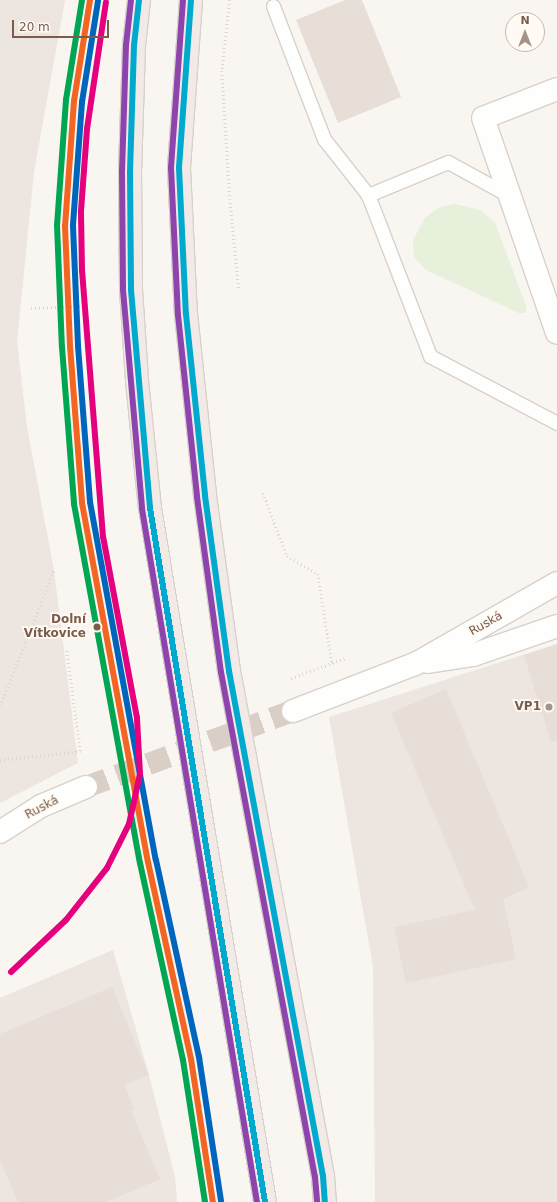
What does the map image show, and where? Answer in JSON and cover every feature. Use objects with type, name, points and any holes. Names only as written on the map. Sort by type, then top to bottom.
[{"type":"highway","points":[[139,0],[134,45],[130,172],[131,290],[138,389],[150,508],[265,1202]]},
{"type":"highway","points":[[190,0],[179,168],[186,314],[205,496],[230,671],[323,1176],[326,1202]]},
{"type":"street","points":[[557,89],[483,118],[557,333]]},
{"type":"street","name":"Ruská","points":[[293,711],[415,664],[557,583]]},
{"type":"street","name":"Ruská","points":[[415,664],[473,655],[557,626]]},
{"type":"street","name":"Ruská","points":[[0,832],[41,806],[86,787]]},
{"type":"lane","points":[[272,6],[324,139],[368,195],[430,356],[557,423]]},
{"type":"lane","points":[[368,195],[448,162],[510,196]]},
{"type":"path","points":[[230,0],[222,71],[230,200],[239,290]]},
{"type":"path","points":[[30,308],[82,306]]},
{"type":"path","points":[[263,493],[287,556],[318,574],[332,663]]},
{"type":"path","points":[[0,706],[54,570]]},
{"type":"path","points":[[121,637],[140,728]]},
{"type":"path","points":[[0,760],[80,751],[66,648]]},
{"type":"shaded area","points":[[0,0],[65,0],[34,172],[17,342],[27,427],[54,570],[78,763],[0,803]]},
{"type":"shaded area","points":[[557,644],[557,1202],[375,1202],[373,967],[329,717]]},
{"type":"shaded area","points":[[113,950],[149,1075],[175,1177],[177,1202],[0,1202],[0,998]]},
{"type":"green space","points":[[455,204],[481,210],[495,223],[526,306],[526,313],[519,313],[426,270],[414,257],[413,240],[425,218],[438,208]]},
{"type":"building","points":[[345,0],[362,0],[401,97],[338,123],[296,20]]},
{"type":"building","name":"VP1","points":[[557,644],[557,741],[551,742],[524,655]]},
{"type":"building","points":[[446,689],[529,887],[503,899],[516,959],[406,983],[394,927],[475,910],[391,713]]},
{"type":"building","points":[[112,987],[149,1075],[124,1085],[134,1109],[131,1110],[160,1179],[106,1202],[18,1202],[0,1161],[0,1034]]},
{"type":"tunnel","points":[[86,787],[293,711]]},
{"type":"transit line","points":[[82,0],[66,100],[57,225],[62,347],[74,504],[140,863],[183,1060],[205,1202]]},
{"type":"transit line","points":[[90,0],[74,101],[65,226],[70,346],[82,503],[148,862],[191,1059],[213,1202]]},
{"type":"transit line","points":[[131,0],[126,45],[122,172],[123,290],[142,509],[257,1202]]},
{"type":"transit line","points":[[139,0],[134,45],[130,172],[131,290],[150,508],[265,1202]]},
{"type":"transit line","points":[[183,0],[171,168],[178,315],[197,497],[221,672],[315,1177],[317,1202]]},
{"type":"transit line","points":[[191,0],[179,168],[186,314],[205,496],[229,671],[323,1176],[325,1202]]},
{"type":"transit line","points":[[98,1],[82,102],[73,226],[78,346],[90,502],[156,860],[199,1057],[221,1201]]},
{"type":"transit line","points":[[11,972],[66,920],[107,868],[129,824],[140,774],[137,718],[103,537],[82,271],[81,211],[87,129],[106,2]]},
{"type":"place","name":"Dolní Vítkovice","points":[[97,627]]},
{"type":"place","name":"VP1","points":[[549,707]]}]
